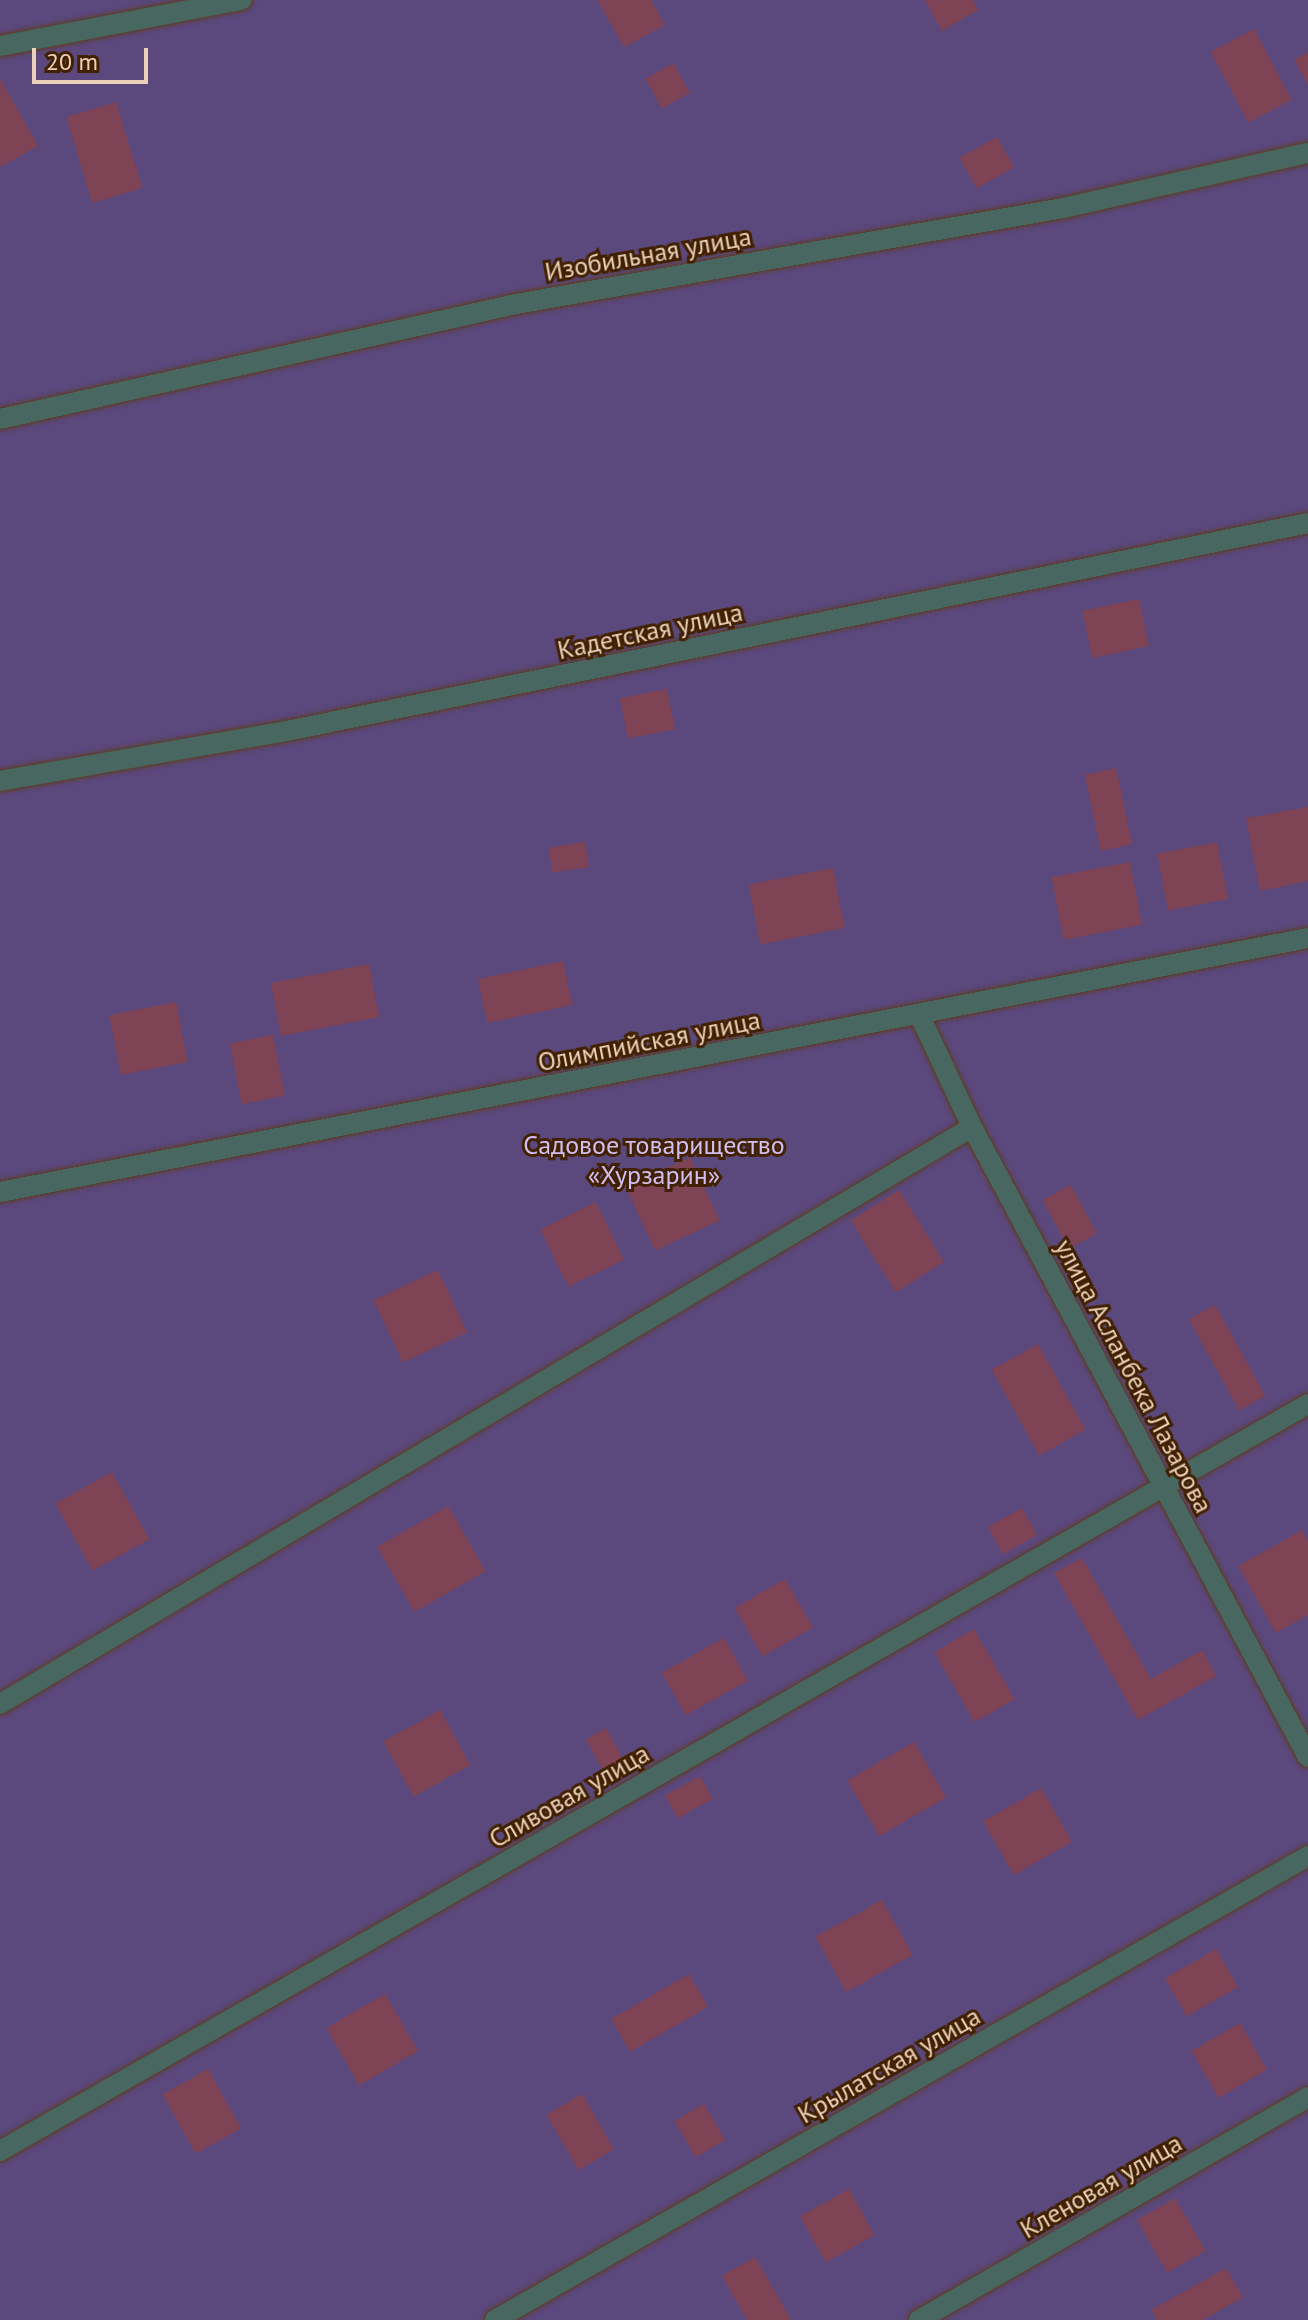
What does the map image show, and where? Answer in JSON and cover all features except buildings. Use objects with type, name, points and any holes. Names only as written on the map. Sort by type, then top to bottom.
[{"type":"street","points":[[0,46],[242,0]]},
{"type":"street","name":"Изобильная улица","points":[[0,419],[516,304],[1063,208],[1308,153]]},
{"type":"street","name":"Кадетская улица","points":[[0,781],[282,732],[1308,523]]},
{"type":"street","name":"Олимпийская улица","points":[[0,1192],[920,1016],[1308,938]]},
{"type":"street","name":"улица Асланбека Лазарова","points":[[920,1016],[972,1127],[1308,1757]]},
{"type":"street","points":[[0,1704],[972,1127]]},
{"type":"street","points":[[1164,1487],[1308,1404]]},
{"type":"street","name":"Сливовая улица","points":[[0,2151],[1164,1487]]},
{"type":"street","name":"Крылатская улица","points":[[495,2320],[1308,1856]]},
{"type":"street","name":"Кленовая улица","points":[[919,2320],[1308,2097]]},
{"type":"green space","name":"Садовое товарищество «Хурзарин»","points":[[0,0],[1308,0],[1308,2320],[0,2320]]}]
